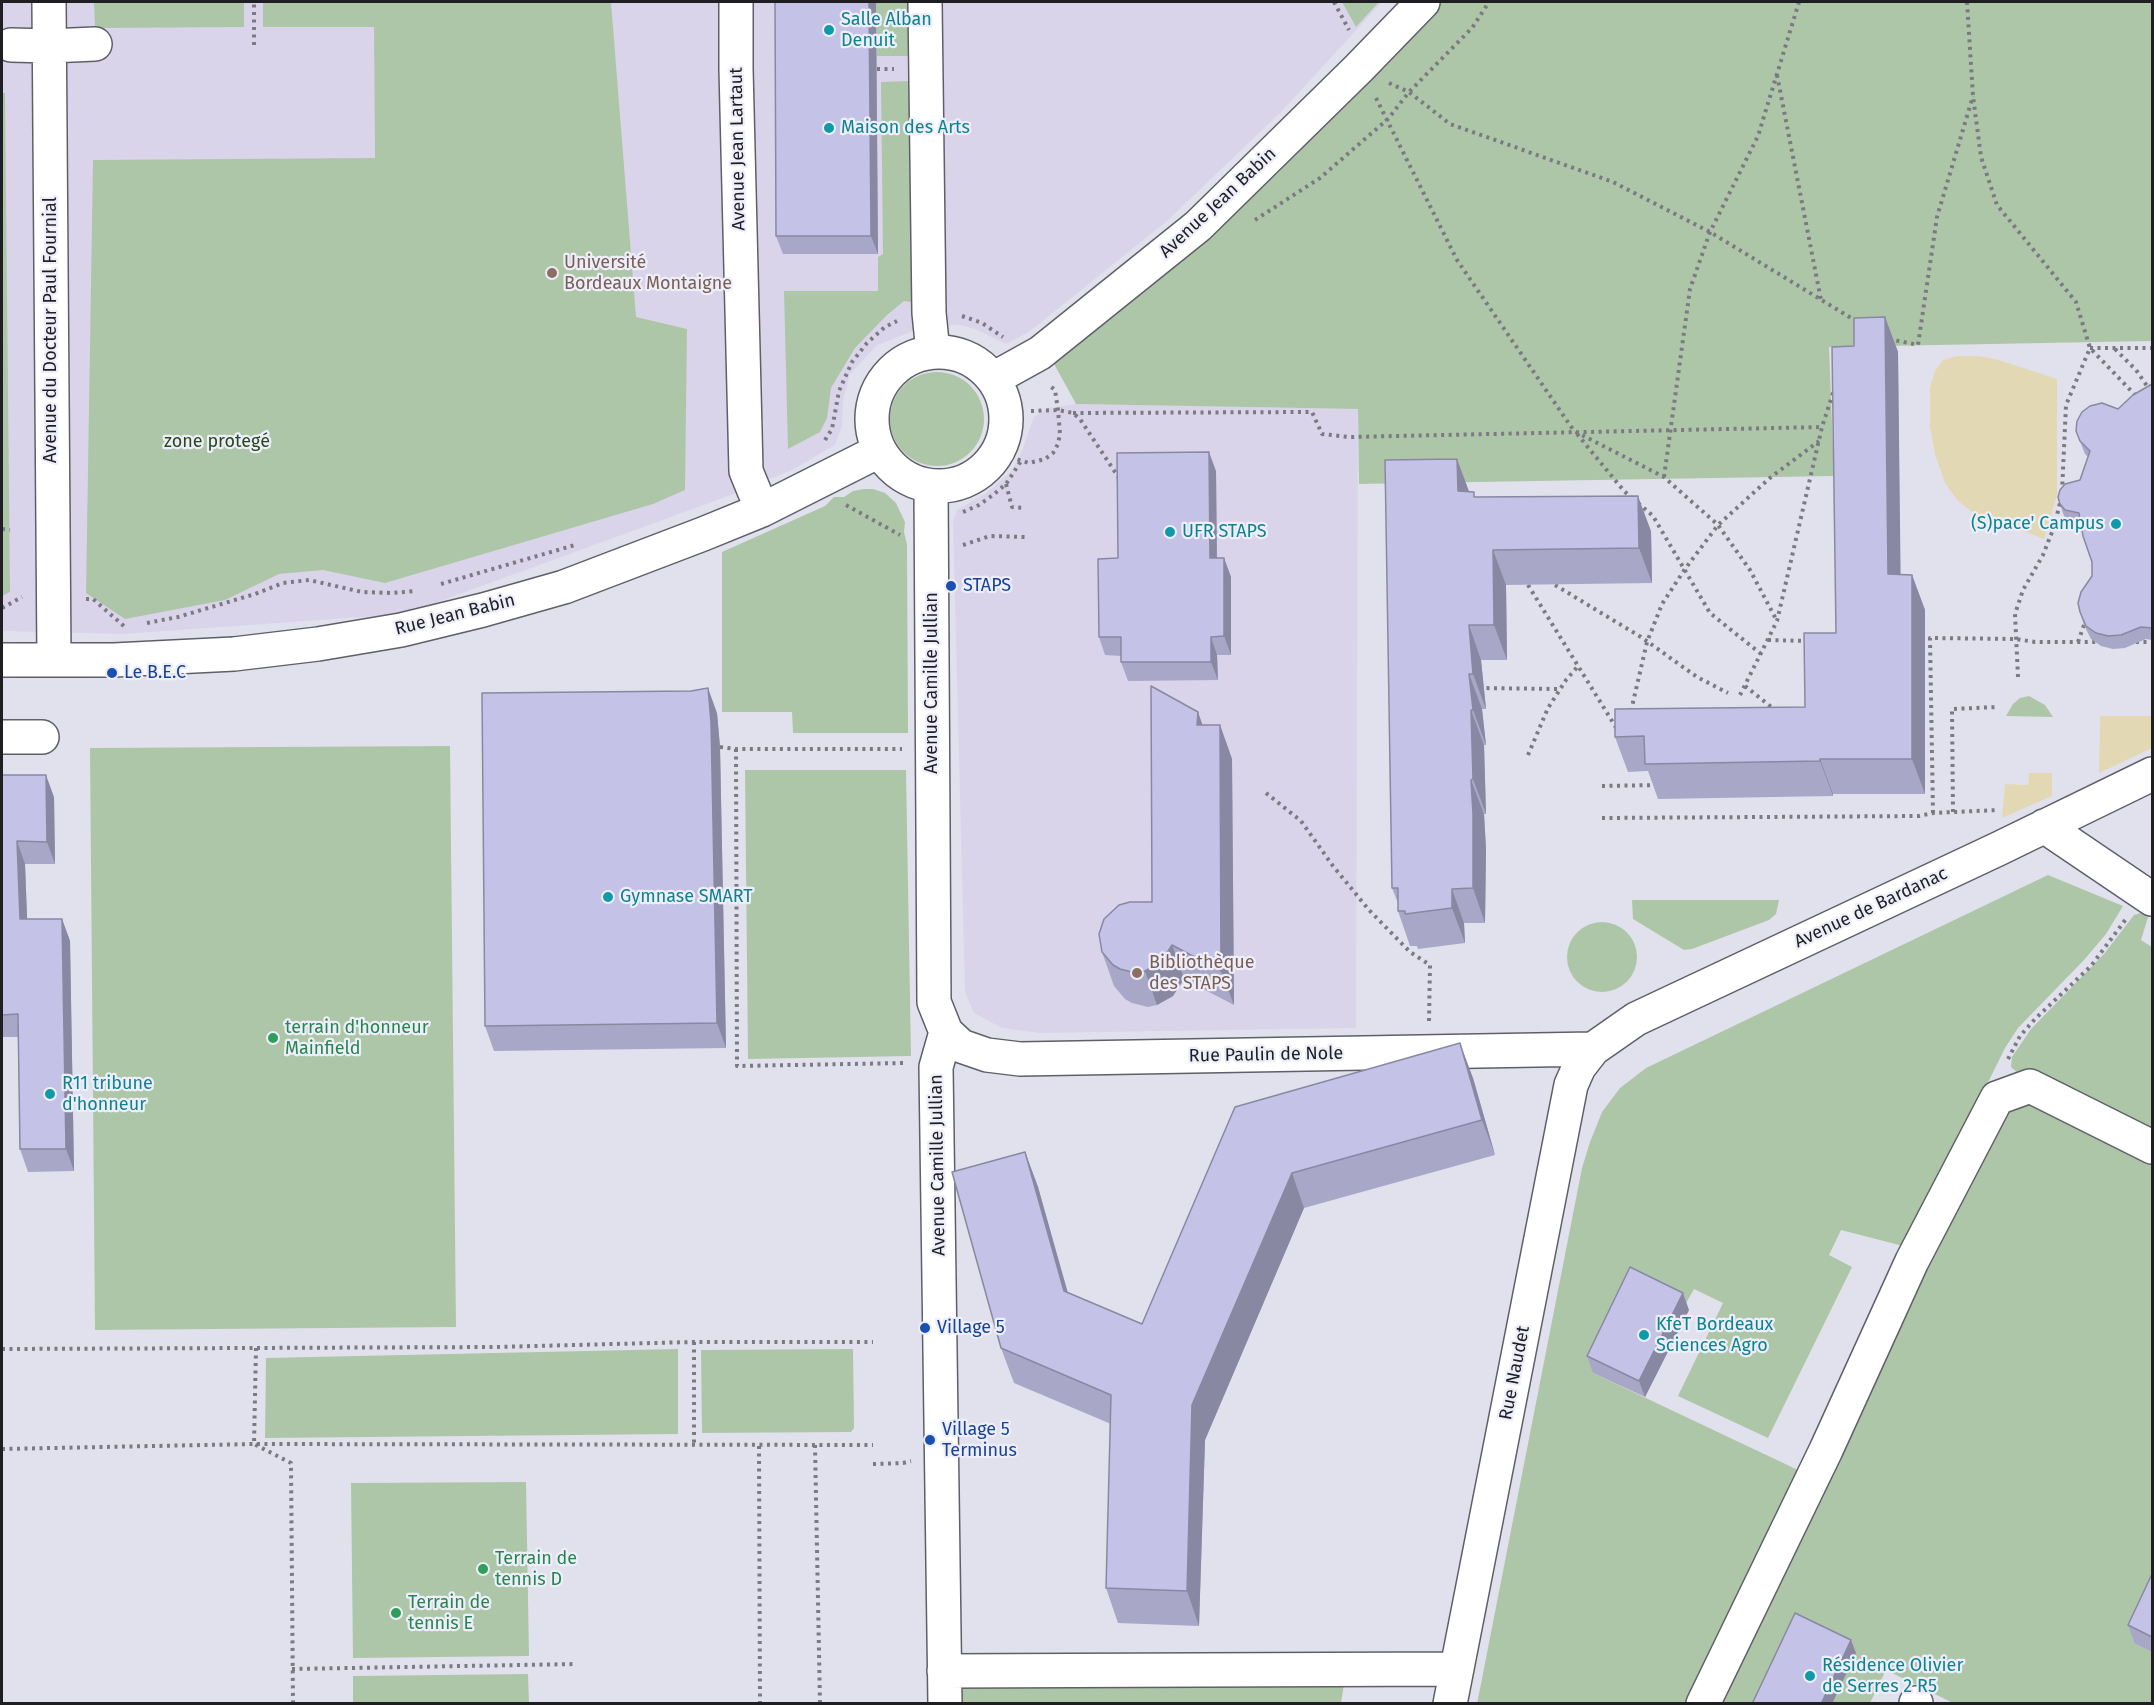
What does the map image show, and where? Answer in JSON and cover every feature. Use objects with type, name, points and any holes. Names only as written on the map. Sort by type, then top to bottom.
[{"type":"street","name":"Avenue du Docteur Paul Fournial","points":[[49,2],[54,659]]},
{"type":"street","name":"Avenue Jean Lartaut","points":[[736,2],[746,471],[762,510]]},
{"type":"street","points":[[926,2],[929,313],[933,352]]},
{"type":"street","name":"Avenue Jean Babin","points":[[993,379],[1040,353],[1198,226],[1423,2]]},
{"type":"street","points":[[11,45],[95,44]]},
{"type":"street","points":[[933,352],[956,354],[976,363],[993,379],[1002,397],[1006,416],[1004,435],[1008,466],[985,468],[968,479],[950,485],[931,486],[910,480],[892,468],[879,451],[872,430],[872,408],[879,387],[893,370],[912,358],[933,352]]},
{"type":"street","name":"Rue Jean Babin","points":[[2,660],[114,660],[234,654],[318,644],[401,630],[564,587],[762,510],[879,451]]},
{"type":"street","name":"Avenue Camille Jullian","points":[[931,486],[934,1002],[946,1032],[936,1067],[945,1704]]},
{"type":"street","points":[[2,737],[42,737]]},
{"type":"street","name":"Avenue de Bardanac","points":[[1593,1049],[1636,1019],[2152,774]]},
{"type":"street","points":[[2044,826],[2140,908]]},
{"type":"street","name":"Rue Paulin de Nole","points":[[946,1032],[961,1046],[987,1055],[1020,1059],[1593,1049]]},
{"type":"street","name":"Rue Naudet","points":[[1450,1704],[1571,1085],[1579,1067],[1593,1049]]},
{"type":"street","points":[[1703,1704],[1826,1450],[1912,1262],[1997,1098],[2030,1086],[2152,1147]]},
{"type":"street","points":[[944,1671],[1457,1669]]},
{"type":"path","points":[[254,2],[254,45]]},
{"type":"path","points":[[1247,225],[1320,178],[1388,118],[1409,92],[1472,28],[1489,2]]},
{"type":"path","points":[[1664,477],[1690,290],[1710,232],[1758,136],[1799,2]]},
{"type":"path","points":[[1967,2],[1973,96],[1981,158],[1997,205],[2076,302],[2090,348],[2137,397]]},
{"type":"path","points":[[1359,68],[1409,92],[1450,124],[1613,182],[1710,232],[1866,327]]},
{"type":"path","points":[[1777,74],[1821,300]]},
{"type":"path","points":[[1883,338],[1918,345],[1936,217],[1973,96]]},
{"type":"path","points":[[1388,118],[1457,260],[1574,431],[1624,491],[1653,516],[1710,613],[1761,654]]},
{"type":"path","points":[[818,445],[824,441],[832,429],[835,406],[842,383],[852,362],[867,343],[885,327],[906,315],[929,313],[965,317],[982,323],[999,333],[1054,390],[1060,434],[1053,453],[1038,462],[1008,466]]},
{"type":"path","points":[[2090,348],[2151,348],[2152,354]]},
{"type":"path","points":[[2018,677],[2015,614],[2023,590],[2043,555],[2058,513],[2064,469],[2063,438],[2066,405],[2090,348]]},
{"type":"path","points":[[2115,348],[2136,370],[2152,393]]},
{"type":"path","points":[[1054,390],[1060,382]]},
{"type":"path","points":[[1740,695],[1776,621],[1822,427],[1835,387]]},
{"type":"path","points":[[2131,405],[2137,397],[2152,389]]},
{"type":"path","points":[[1031,411],[1058,410],[1073,413],[1312,412],[1322,434],[1349,437],[1822,427]]},
{"type":"path","points":[[1073,413],[1080,419],[1124,487]]},
{"type":"path","points":[[1574,431],[1664,477],[1718,525],[1750,570],[1776,621]]},
{"type":"path","points":[[1629,717],[1647,642],[1662,604],[1685,569],[1718,525],[1771,477],[1819,440]]},
{"type":"path","points":[[1008,466],[1012,507],[1025,508]]},
{"type":"path","points":[[958,518],[963,512],[993,495],[1008,466]]},
{"type":"path","points":[[2,529],[10,530]]},
{"type":"path","points":[[932,548],[957,546],[990,536],[1025,537]]},
{"type":"path","points":[[441,584],[577,544]]},
{"type":"path","points":[[143,624],[255,594],[283,583],[309,580],[362,592],[393,593],[418,590]]},
{"type":"path","points":[[1528,585],[1617,730]]},
{"type":"path","points":[[1555,585],[1647,642],[1697,677],[1728,693]]},
{"type":"path","points":[[2,608],[25,596],[93,599],[113,618],[128,628]]},
{"type":"path","points":[[2078,642],[2084,625]]},
{"type":"path","points":[[1933,813],[1930,638],[2096,642]]},
{"type":"path","points":[[1767,640],[1813,641]]},
{"type":"path","points":[[2135,642],[2152,642]]},
{"type":"path","points":[[1528,755],[1548,708],[1559,689],[1579,665]]},
{"type":"path","points":[[1745,686],[1781,714]]},
{"type":"path","points":[[1471,687],[1559,689]]},
{"type":"path","points":[[1953,813],[1952,709],[1998,707]]},
{"type":"path","points":[[720,747],[736,749],[932,749]]},
{"type":"path","points":[[736,749],[737,1066],[915,1062],[936,1067]]},
{"type":"path","points":[[1602,786],[1658,785]]},
{"type":"path","points":[[1266,793],[1301,821],[1333,866],[1369,910],[1410,952],[1430,965],[1428,1052]]},
{"type":"path","points":[[1602,818],[1919,816],[1933,813],[1998,810]]},
{"type":"path","points":[[1997,1098],[2002,1071],[2020,1036],[2091,966],[2140,908]]},
{"type":"path","points":[[2,1349],[495,1347],[694,1342],[873,1342]]},
{"type":"path","points":[[694,1342],[694,1446]]},
{"type":"path","points":[[254,1444],[256,1348]]},
{"type":"path","points":[[254,1444],[291,1463],[293,1704]]},
{"type":"path","points":[[2,1449],[254,1444],[873,1445]]},
{"type":"path","points":[[815,1445],[820,1704]]},
{"type":"path","points":[[759,1446],[760,1704]]},
{"type":"path","points":[[292,1669],[577,1664]]},
{"type":"shaded area","name":"Université Bordeaux Montaigne","points":[[2,2],[1382,2],[1281,112],[1167,221],[1029,332],[1006,344],[961,325],[926,326],[877,345],[850,374],[843,401],[842,426],[835,445],[792,470],[731,495],[405,614],[123,634],[2,631]]},
{"type":"shaded area","points":[[1076,404],[1358,409],[1356,1028],[1040,1033],[1002,1028],[974,1013],[965,992],[953,522],[957,510],[988,492],[1011,471],[1020,456],[1034,417],[1048,408]]},
{"type":"green space","points":[[94,2],[244,2],[244,27],[95,28]]},
{"type":"green space","name":"zone protegé","points":[[263,2],[611,2],[636,317],[687,329],[685,490],[653,504],[385,583],[323,570],[279,574],[225,600],[125,619],[86,593],[93,160],[375,158],[374,27],[263,27]]},
{"type":"green space","points":[[876,2],[909,2],[909,56],[877,56]]},
{"type":"green space","points":[[1342,2],[1379,2],[1356,27]]},
{"type":"green space","points":[[1436,2],[2152,2],[2152,341],[1829,347],[1834,476],[1359,484],[1358,409],[1076,404],[1053,362]]},
{"type":"green space","points":[[911,81],[911,302],[904,301],[855,348],[831,388],[827,418],[820,432],[788,449],[784,291],[878,291],[878,257],[883,254],[881,82]]},
{"type":"green space","points":[[2,93],[5,93],[10,592],[2,596]]},
{"type":"green space","points":[[937,372],[955,376],[970,386],[980,401],[984,419],[980,437],[970,452],[955,462],[937,466],[919,462],[904,452],[894,437],[890,419],[894,401],[904,386],[919,376]]},
{"type":"green space","points":[[864,489],[885,493],[896,503],[905,522],[908,733],[793,733],[792,712],[722,712],[722,552],[825,506],[834,497],[844,497],[853,491]]},
{"type":"green space","points":[[2029,696],[2045,705],[2053,717],[2006,716],[2013,704],[2020,698]]},
{"type":"green space","name":"terrain d'honneur Mainfield","points":[[450,746],[456,1327],[95,1330],[90,748]]},
{"type":"green space","points":[[745,770],[906,770],[911,1056],[748,1059]]},
{"type":"green space","points":[[2048,875],[2123,906],[2106,934],[2018,1028],[2005,1048],[1907,1247],[1841,1230],[1829,1255],[1852,1267],[1768,1438],[1678,1396],[1723,1303],[1694,1289],[1684,1307],[1593,1373],[1798,1470],[1688,1703],[1477,1704],[1582,1168],[1602,1112],[1620,1088],[1646,1068]]},
{"type":"green space","points":[[1632,900],[1779,900],[1776,914],[1769,920],[1684,950],[1633,919]]},
{"type":"green space","points":[[2149,914],[2141,940],[2152,947],[2152,1138],[2018,1073],[2011,1067],[2012,1057],[2031,1029],[2104,954],[2134,915]]},
{"type":"green space","points":[[1602,922],[1615,925],[1627,932],[1634,944],[1637,957],[1634,970],[1627,982],[1615,989],[1602,992],[1589,989],[1577,982],[1570,970],[1567,957],[1570,944],[1577,932],[1589,925]]},
{"type":"green space","points":[[2018,1103],[2031,1105],[2152,1164],[2152,1607],[2135,1644],[2152,1652],[2152,1703],[1953,1703],[1886,1670],[1870,1703],[1710,1704],[1995,1118]]},
{"type":"green space","points":[[678,1349],[678,1434],[265,1438],[266,1358]]},
{"type":"green space","points":[[853,1349],[854,1428],[851,1432],[702,1433],[701,1350]]},
{"type":"green space","points":[[526,1482],[529,1656],[353,1658],[351,1483]]},
{"type":"green space","points":[[528,1674],[529,1703],[353,1703],[353,1676]]},
{"type":"green space","points":[[960,1679],[1344,1684],[1341,1703],[959,1704]]},
{"type":"sand","points":[[1957,356],[1996,359],[2057,379],[2057,495],[2044,539],[1971,511],[1958,501],[1945,483],[1935,455],[1930,426],[1930,388],[1935,371],[1943,360]]},
{"type":"sand","points":[[2100,716],[2152,716],[2152,748],[2099,773]]},
{"type":"sand","points":[[2029,773],[2052,773],[2052,796],[2002,818],[2005,784],[2028,785]]},
{"type":"building","name":"Maison des Arts","points":[[775,2],[869,2],[871,236],[776,236]]},
{"type":"building","points":[[1885,317],[1888,574],[1912,575],[1912,759],[1645,764],[1644,736],[1615,737],[1615,709],[1805,707],[1804,633],[1836,633],[1832,347],[1854,346],[1854,318]]},
{"type":"building","name":"(S)pace' Campus","points":[[2152,384],[2152,628],[2141,627],[2121,635],[2108,636],[2096,633],[2086,626],[2080,612],[2078,603],[2081,592],[2092,576],[2092,562],[2083,536],[2079,513],[2065,510],[2058,497],[2065,484],[2080,480],[2090,451],[2080,441],[2076,431],[2077,421],[2082,412],[2090,406],[2102,403],[2118,409],[2133,395]]},
{"type":"building","name":"UFR STAPS","points":[[1209,452],[1210,558],[1224,558],[1224,636],[1211,637],[1211,662],[1121,662],[1121,637],[1099,637],[1098,559],[1118,558],[1117,453]]},
{"type":"building","points":[[1457,459],[1458,491],[1474,492],[1474,497],[1638,496],[1639,548],[1493,550],[1494,625],[1469,625],[1473,674],[1469,674],[1473,710],[1471,710],[1473,779],[1471,780],[1473,888],[1452,889],[1452,908],[1405,914],[1405,911],[1398,911],[1398,888],[1392,888],[1385,460]]},
{"type":"building","points":[[1151,686],[1198,712],[1197,725],[1220,725],[1221,971],[1172,945],[1161,962],[1136,973],[1113,965],[1102,952],[1099,934],[1104,919],[1119,905],[1130,902],[1152,902]]},
{"type":"building","name":"Gymnase SMART","points":[[708,688],[711,722],[717,1023],[485,1026],[482,693],[691,691]]},
{"type":"building","points":[[2,775],[46,775],[47,842],[17,841],[20,919],[62,919],[66,1149],[20,1149],[18,1014],[2,1015]]},
{"type":"building","points":[[1460,1043],[1482,1120],[1292,1173],[1192,1405],[1187,1591],[1106,1588],[1111,1395],[1001,1348],[952,1172],[1025,1152],[1064,1291],[1142,1324],[1235,1107]]},
{"type":"building","name":"KfeT Bordeaux Sciences Agro","points":[[1630,1267],[1683,1293],[1639,1381],[1587,1356]]},
{"type":"building","points":[[2152,1574],[2152,1637],[2128,1625]]},
{"type":"building","name":"Résidence Olivier de Serres 2 R5","points":[[1795,1613],[1851,1640],[1821,1704],[1752,1704]]},
{"type":"place","name":"Salle Alban Denuit","points":[[829,30]]},
{"type":"place","name":"Maison des Arts","points":[[829,128]]},
{"type":"place","name":"Université Bordeaux Montaigne","points":[[552,273]]},
{"type":"place","name":"(S)pace' Campus","points":[[2116,524]]},
{"type":"place","name":"UFR STAPS","points":[[1170,532]]},
{"type":"place","name":"STAPS","points":[[951,586]]},
{"type":"place","name":"Le B.E.C","points":[[112,673]]},
{"type":"place","name":"Gymnase SMART","points":[[608,897]]},
{"type":"place","name":"Bibliothèque des STAPS","points":[[1137,973]]},
{"type":"place","name":"terrain d'honneur Mainfield","points":[[273,1038]]},
{"type":"place","name":"R11 tribune d'honneur","points":[[50,1094]]},
{"type":"place","name":"Village 5","points":[[925,1328]]},
{"type":"place","name":"KfeT Bordeaux Sciences Agro","points":[[1644,1335]]},
{"type":"place","name":"Village 5 Terminus","points":[[930,1440]]},
{"type":"place","name":"Terrain de tennis D","points":[[483,1569]]},
{"type":"place","name":"Terrain de tennis E","points":[[396,1613]]},
{"type":"place","name":"Résidence Olivier de Serres 2 R5","points":[[1810,1676]]}]
